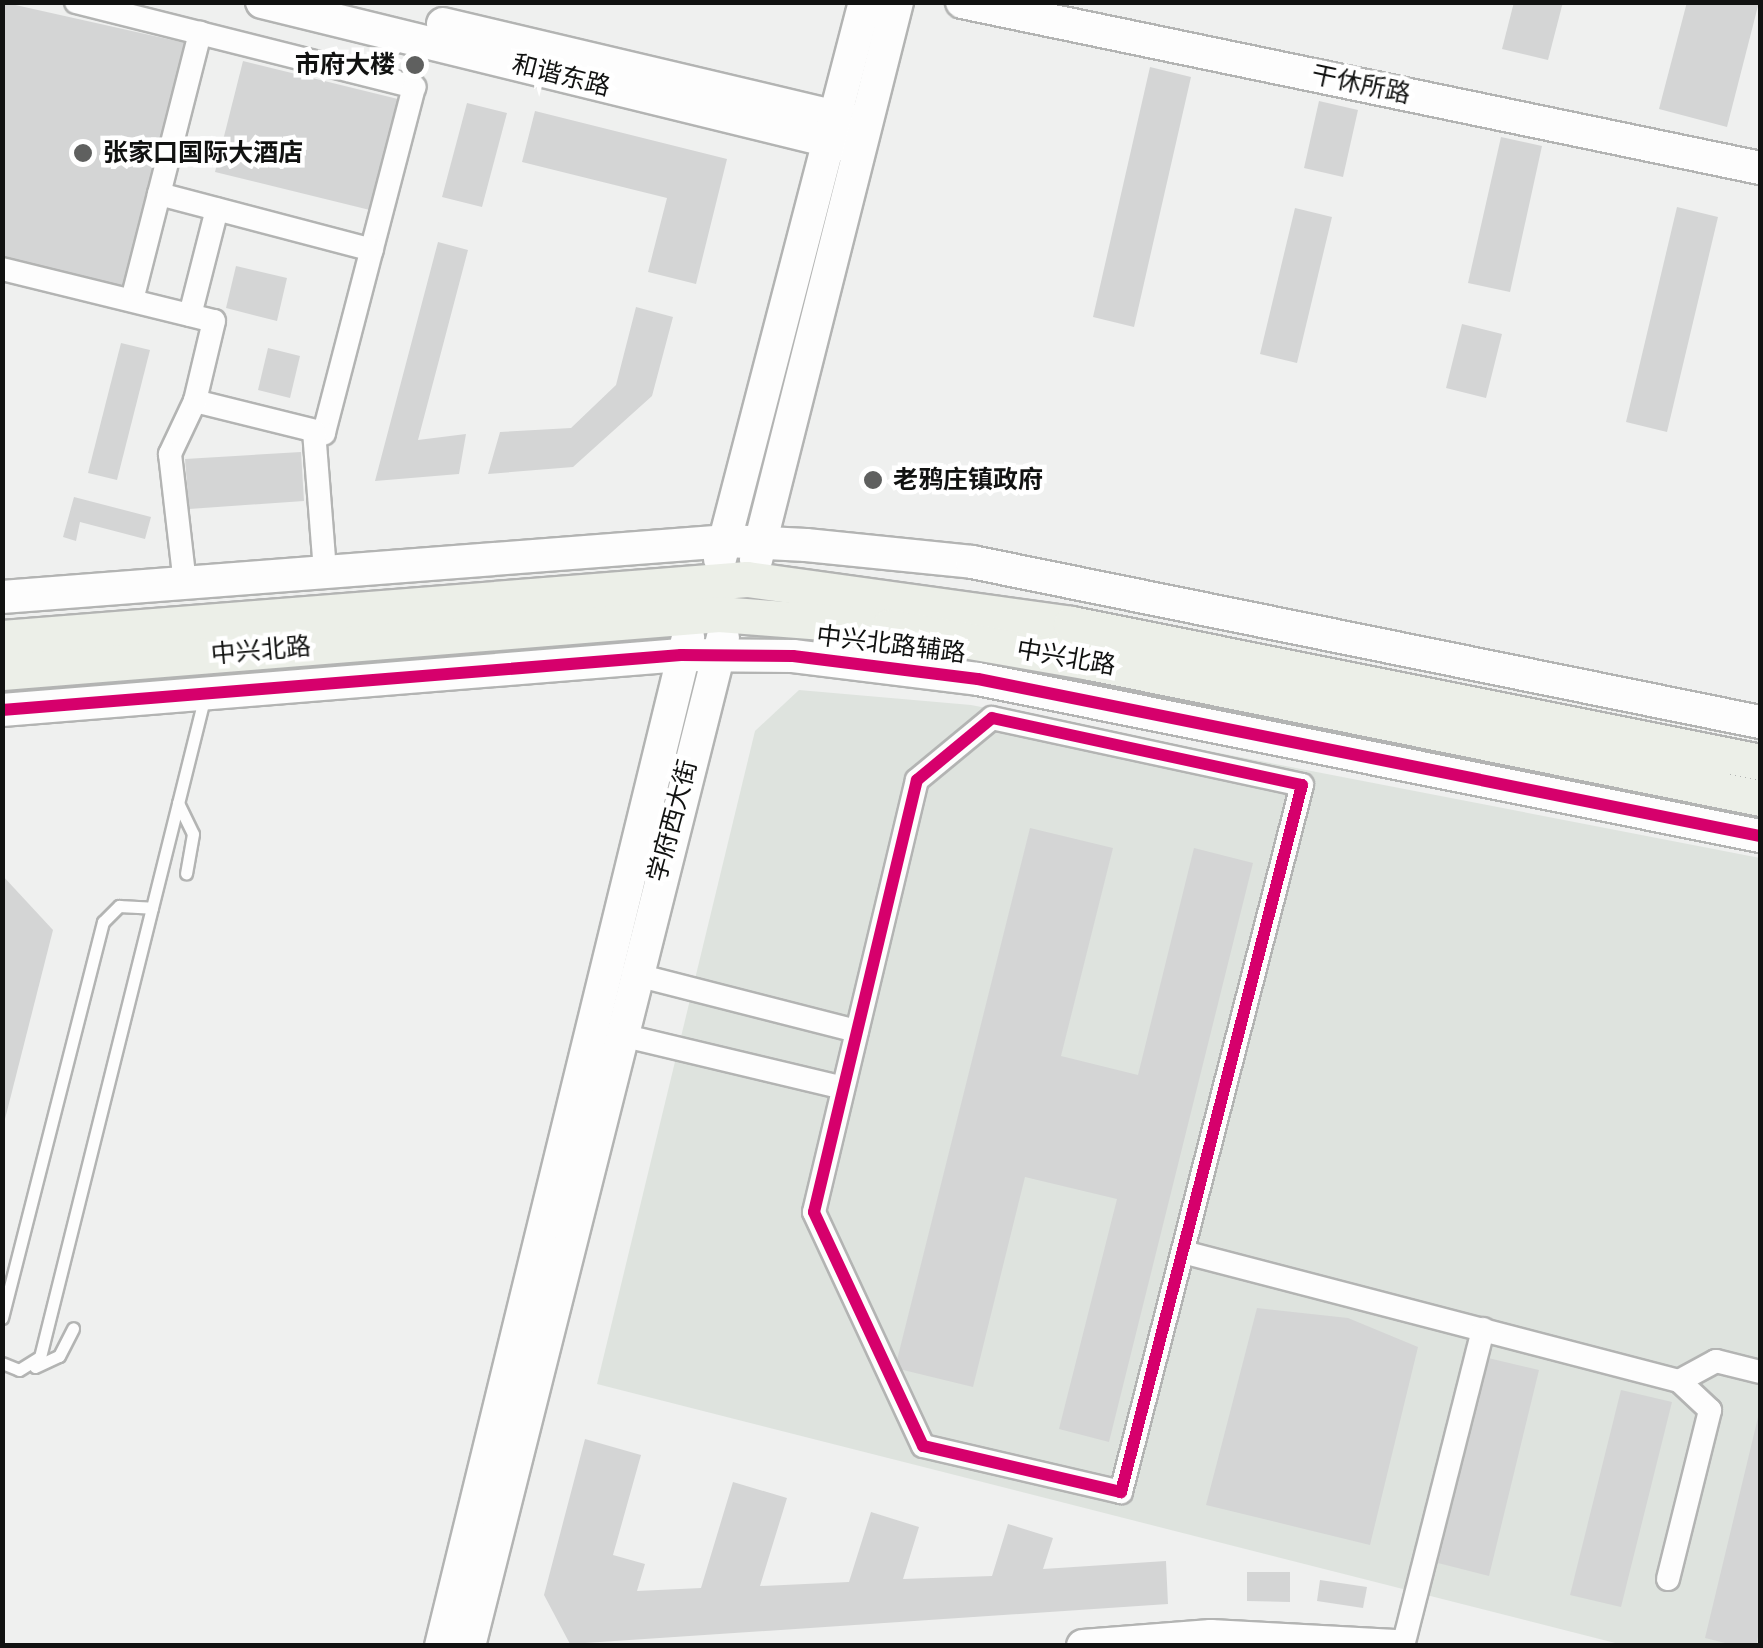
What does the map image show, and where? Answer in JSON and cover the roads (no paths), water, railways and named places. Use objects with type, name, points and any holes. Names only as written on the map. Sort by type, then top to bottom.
[{"type":"main road","name":"中兴北路","points":[[2,638],[747,579],[1072,624],[1760,762]]},
{"type":"main road","name":"中兴北路","points":[[2,672],[712,617],[889,627],[1072,659],[1760,798]]},
{"type":"street","points":[[76,2],[414,87],[324,433],[195,401]]},
{"type":"street","name":"和谐东路","points":[[262,2],[849,133]]},
{"type":"street","name":"和谐东路","points":[[354,2],[849,133]]},
{"type":"street","name":"学府西大街","points":[[442,1646],[682,655],[747,579],[764,543],[849,133],[866,2]]},
{"type":"street","name":"学府西大街","points":[[469,1646],[617,1034],[716,655],[710,579],[728,541],[849,133],[896,2]]},
{"type":"street","name":"干休所路","points":[[962,2],[1760,168]]},
{"type":"street","points":[[132,300],[200,34]]},
{"type":"street","points":[[159,194],[372,250]]},
{"type":"street","points":[[190,315],[217,209]]},
{"type":"street","points":[[2,269],[214,321],[195,401],[170,454],[185,582]]},
{"type":"street","points":[[314,431],[325,572]]},
{"type":"street","points":[[2,597],[728,541],[764,543],[972,562],[1760,722]]},
{"type":"street","name":"中兴北路辅路","points":[[2,710],[716,655],[978,679],[1760,836]]},
{"type":"street","points":[[992,718],[1302,784],[1121,1492],[923,1446],[814,1212],[857,1031],[917,780],[992,718]]},
{"type":"street","points":[[633,974],[857,1031]]},
{"type":"street","points":[[617,1034],[844,1088]]},
{"type":"street","points":[[1183,1252],[1679,1381],[1710,1410],[1668,1579]]},
{"type":"street","points":[[1403,1646],[1482,1330]]},
{"type":"street","points":[[1679,1381],[1716,1361],[1760,1372]]},
{"type":"street","points":[[1082,1646],[1211,1636],[1394,1646]]},
{"type":"lane","points":[[35,1367],[205,694]]},
{"type":"lane","points":[[178,803],[193,834],[186,873]]},
{"type":"lane","points":[[2,1318],[105,916],[127,904],[152,908]]},
{"type":"lane","points":[[2,1363],[35,1367],[59,1356],[74,1328]]},
{"type":"place","name":"市府大楼","points":[[415,65]]},
{"type":"place","name":"张家口国际大酒店","points":[[83,153]]},
{"type":"place","name":"老鸦庄镇政府","points":[[873,480]]}]
